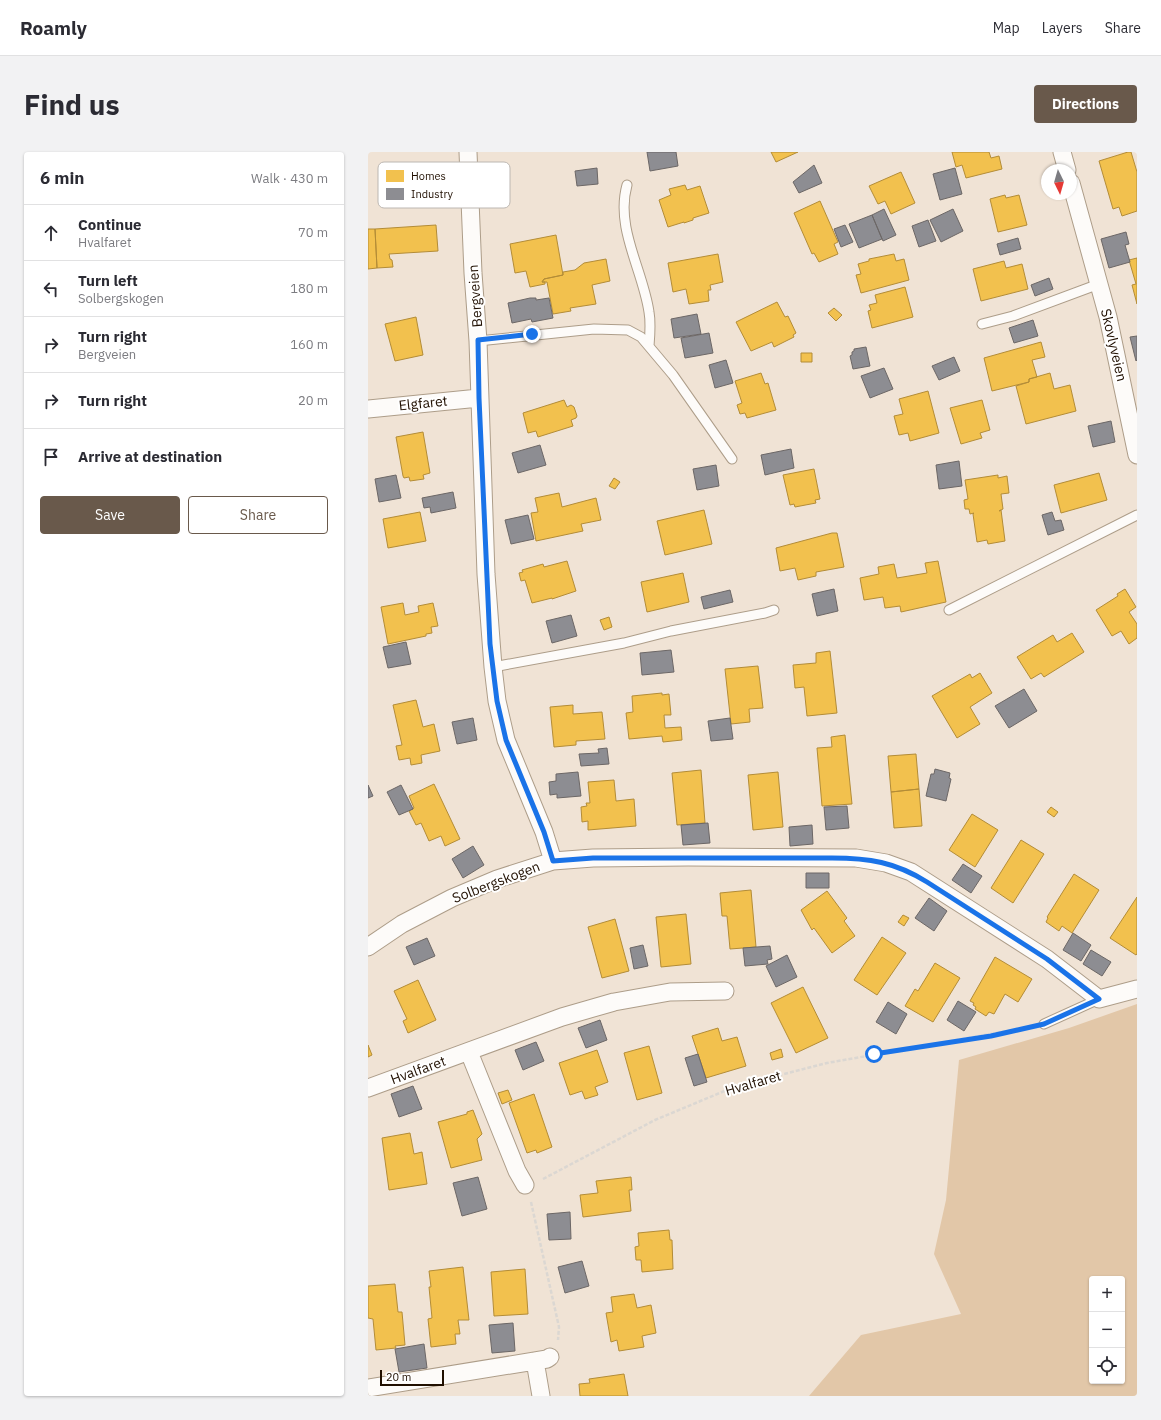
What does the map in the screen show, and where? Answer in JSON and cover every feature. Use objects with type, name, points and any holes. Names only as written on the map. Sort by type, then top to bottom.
[{"type":"street","name":"Bergveien","points":[[468,152],[468,162]]},
{"type":"street","points":[[1062,152],[1065,164]]},
{"type":"street","name":"Skovlyveien","points":[[1076,200],[1110,324],[1137,454]]},
{"type":"street","name":"Bergveien","points":[[470,208],[473,279],[478,340],[479,398],[490,644],[497,701],[506,740],[544,832],[553,861]]},
{"type":"street","name":"Elgfaret","points":[[368,409],[479,398]]},
{"type":"street","name":"Solbergskogen","points":[[368,947],[402,924],[452,898],[498,879],[553,861],[593,858],[856,858],[886,863],[911,872],[1047,959],[1099,999]]},
{"type":"street","points":[[1099,999],[1137,989]]},
{"type":"street","name":"Hvalfaret","points":[[368,1088],[562,1017],[614,1002],[670,992],[725,991]]},
{"type":"street","points":[[468,1052],[517,1171],[525,1185]]},
{"type":"street","points":[[368,1388],[543,1359],[541,1396]]},
{"type":"lane","points":[[626,185],[622,204],[633,257],[649,312],[649,346]]},
{"type":"lane","points":[[982,324],[1013,316],[1099,284]]},
{"type":"lane","points":[[478,340],[532,334],[618,328],[635,333],[649,346],[673,375],[732,459]]},
{"type":"lane","points":[[948,610],[1137,515]]},
{"type":"lane","points":[[493,667],[624,643],[671,631],[765,614],[774,610]]},
{"type":"lane","points":[[1044,1024],[1099,999]]},
{"type":"path","name":"Hvalfaret","points":[[525,1185],[545,1178],[655,1120],[734,1087],[827,1063],[991,1036],[1044,1024]]},
{"type":"path","points":[[525,1185],[531,1200],[559,1328],[557,1342],[543,1359]]},
{"type":"shaded area","points":[[1137,1004],[1137,1396],[809,1396],[861,1335],[961,1314],[934,1254],[946,1200],[959,1060],[1069,1028]]},
{"type":"building: Homes","points":[[771,152],[798,152],[776,162]]},
{"type":"building: Homes","points":[[952,152],[989,152],[991,158],[999,156],[1002,169],[966,178],[962,165],[956,167]]},
{"type":"building: Homes","points":[[1131,152],[1137,172],[1137,211],[1122,216],[1119,207],[1113,209],[1099,161]]},
{"type":"building: Homes","points":[[901,172],[915,203],[891,214],[885,201],[878,204],[869,186]]},
{"type":"building: Homes","points":[[685,185],[687,190],[700,186],[709,213],[693,218],[693,220],[668,227],[659,200],[671,195],[669,189]]},
{"type":"building: Homes","points":[[1005,195],[1006,198],[1019,195],[1027,225],[998,232],[990,199]]},
{"type":"building: Homes","points":[[820,201],[838,242],[834,244],[838,254],[819,262],[814,253],[812,254],[794,213]]},
{"type":"building: Homes","points":[[436,225],[438,251],[389,254],[393,267],[377,268],[375,229]]},
{"type":"building: Homes","points":[[368,229],[375,229],[377,268],[368,269]]},
{"type":"building: Homes","points":[[556,235],[563,275],[544,279],[542,282],[545,282],[545,284],[530,287],[526,271],[515,273],[510,244]]},
{"type":"building: Homes","points":[[718,254],[723,282],[710,285],[711,290],[708,290],[709,301],[689,304],[686,289],[673,292],[668,263]]},
{"type":"building: Homes","points":[[894,254],[896,261],[904,259],[909,280],[861,293],[856,275],[861,274],[858,264],[869,261],[869,259]]},
{"type":"building: Homes","points":[[1137,258],[1137,304],[1132,285],[1136,284],[1129,260]]},
{"type":"building: Homes","points":[[606,259],[610,281],[592,285],[596,304],[570,308],[571,311],[553,314],[547,282],[542,282],[544,279],[563,275],[563,272],[575,270],[584,263]]},
{"type":"building: Homes","points":[[1004,261],[1006,268],[1022,264],[1028,289],[981,301],[973,269]]},
{"type":"building: Homes","points":[[905,287],[913,317],[872,328],[868,311],[871,310],[869,305],[877,303],[875,295]]},
{"type":"building: Homes","points":[[777,302],[785,317],[788,316],[796,333],[793,335],[794,337],[774,347],[772,342],[751,351],[736,322]]},
{"type":"building: Homes","points":[[834,308],[842,315],[836,321],[828,313]]},
{"type":"building: Homes","points":[[416,317],[423,355],[395,361],[385,324]]},
{"type":"building: Homes","points":[[1041,342],[1045,357],[1032,360],[1037,377],[1029,379],[1029,382],[992,391],[984,358]]},
{"type":"building: Homes","points":[[801,353],[812,353],[812,362],[801,362]]},
{"type":"building: Homes","points":[[761,373],[765,384],[768,383],[776,410],[747,418],[745,413],[740,414],[737,405],[742,403],[735,381]]},
{"type":"building: Homes","points":[[1050,373],[1054,389],[1070,385],[1076,411],[1026,424],[1016,386],[1029,382],[1029,379]]},
{"type":"building: Homes","points":[[928,391],[939,433],[910,441],[908,433],[899,435],[894,416],[903,414],[899,399]]},
{"type":"building: Homes","points":[[564,400],[567,407],[571,405],[574,407],[577,416],[571,420],[573,426],[538,437],[536,431],[528,433],[523,413]]},
{"type":"building: Homes","points":[[982,400],[990,430],[980,433],[982,438],[961,444],[950,408]]},
{"type":"building: Homes","points":[[423,432],[430,473],[423,475],[424,479],[410,481],[409,477],[404,478],[403,476],[396,437]]},
{"type":"building: Homes","points":[[814,469],[820,499],[815,500],[816,503],[795,507],[794,504],[790,505],[783,475]]},
{"type":"building: Homes","points":[[1099,473],[1107,500],[1061,513],[1054,485]]},
{"type":"building: Homes","points":[[998,475],[998,478],[1007,476],[1009,493],[1001,494],[1003,509],[1001,510],[1005,541],[988,544],[987,540],[977,542],[974,513],[970,514],[969,509],[965,509],[964,500],[968,499],[965,480]]},
{"type":"building: Homes","points":[[614,478],[620,482],[615,489],[609,486]]},
{"type":"building: Homes","points":[[559,493],[562,507],[596,498],[601,520],[581,524],[583,531],[536,541],[531,513],[538,512],[535,498]]},
{"type":"building: Homes","points":[[704,510],[712,544],[665,555],[657,521]]},
{"type":"building: Homes","points":[[420,512],[426,541],[388,548],[383,519]]},
{"type":"building: Homes","points":[[837,533],[844,567],[816,572],[816,576],[798,580],[795,568],[780,571],[776,548]]},
{"type":"building: Homes","points":[[567,561],[576,591],[552,599],[532,603],[525,580],[521,581],[519,573],[523,572],[522,570],[543,564],[544,567]]},
{"type":"building: Homes","points":[[938,561],[946,602],[901,612],[900,606],[885,608],[883,597],[864,600],[860,578],[879,574],[878,567],[894,564],[897,578],[927,573],[925,563]]},
{"type":"building: Homes","points":[[683,573],[689,602],[647,612],[641,582]]},
{"type":"building: Homes","points":[[1125,589],[1136,607],[1129,612],[1137,624],[1137,638],[1129,644],[1121,631],[1112,636],[1096,610],[1118,596],[1117,594]]},
{"type":"building: Homes","points":[[403,603],[405,615],[419,612],[418,606],[433,603],[438,626],[431,627],[432,633],[426,634],[426,636],[388,644],[381,607]]},
{"type":"building: Homes","points":[[609,617],[612,627],[604,630],[600,620]]},
{"type":"building: Homes","points":[[1072,633],[1084,652],[1044,677],[1041,673],[1031,679],[1017,657],[1053,635],[1057,642]]},
{"type":"building: Homes","points":[[830,651],[837,713],[807,716],[804,687],[795,688],[793,665],[816,663],[816,653]]},
{"type":"building: Homes","points":[[758,666],[763,708],[749,709],[750,722],[731,724],[725,669]]},
{"type":"building: Homes","points":[[980,673],[992,693],[970,707],[980,724],[957,738],[932,696],[970,674],[972,678]]},
{"type":"building: Homes","points":[[662,693],[662,695],[669,694],[671,715],[664,715],[665,728],[681,727],[682,740],[663,742],[662,736],[629,739],[626,713],[633,712],[632,696]]},
{"type":"building: Homes","points":[[416,700],[423,727],[434,724],[440,751],[421,755],[422,763],[411,765],[410,758],[399,760],[396,746],[402,745],[393,705]]},
{"type":"building: Homes","points":[[573,705],[573,714],[602,712],[605,739],[576,741],[576,745],[554,747],[550,707]]},
{"type":"building: Homes","points":[[845,735],[852,804],[822,806],[817,748],[832,747],[831,737]]},
{"type":"building: Homes","points":[[916,754],[919,789],[891,792],[888,756]]},
{"type":"building: Homes","points":[[701,770],[705,823],[677,825],[672,773]]},
{"type":"building: Homes","points":[[778,772],[783,827],[753,830],[748,775]]},
{"type":"building: Homes","points":[[614,780],[616,801],[634,799],[636,826],[588,830],[588,821],[582,822],[581,807],[587,806],[586,803],[590,803],[588,782]]},
{"type":"building: Homes","points":[[434,784],[460,839],[445,846],[441,836],[429,841],[421,823],[416,825],[409,811],[414,808],[409,796]]},
{"type":"building: Homes","points":[[919,789],[922,826],[894,828],[891,792]]},
{"type":"building: Homes","points":[[1051,807],[1058,812],[1054,817],[1047,812]]},
{"type":"building: Homes","points":[[972,814],[998,830],[975,867],[949,850]]},
{"type":"building: Homes","points":[[1021,840],[1044,854],[1013,903],[991,888]]},
{"type":"building: Homes","points":[[1074,874],[1099,890],[1072,933],[1062,926],[1059,931],[1046,922],[1047,917]]},
{"type":"building: Homes","points":[[751,890],[756,947],[730,949],[727,916],[722,916],[720,893]]},
{"type":"building: Homes","points":[[827,891],[847,918],[844,921],[855,936],[832,953],[814,928],[812,930],[801,910]]},
{"type":"building: Homes","points":[[1137,897],[1137,954],[1136,955],[1110,938]]},
{"type":"building: Homes","points":[[686,914],[691,964],[661,967],[656,917]]},
{"type":"building: Homes","points":[[903,915],[909,918],[904,926],[898,922]]},
{"type":"building: Homes","points":[[615,919],[629,971],[602,978],[588,927]]},
{"type":"building: Homes","points":[[882,937],[906,953],[877,995],[854,980]]},
{"type":"building: Homes","points":[[995,957],[1032,979],[1018,1002],[1005,994],[994,1014],[989,1012],[986,1016],[975,1009],[976,1007],[973,1005],[974,1003],[970,1001]]},
{"type":"building: Homes","points":[[935,963],[960,978],[933,1022],[905,1006],[915,989],[918,991]]},
{"type":"building: Homes","points":[[418,980],[436,1020],[408,1033],[403,1021],[407,1019],[394,991]]},
{"type":"building: Homes","points":[[803,987],[828,1038],[796,1053],[771,1003]]},
{"type":"building: Homes","points":[[718,1028],[722,1041],[737,1037],[746,1066],[706,1078],[692,1036]]},
{"type":"building: Homes","points":[[368,1045],[372,1055],[368,1057]]},
{"type":"building: Homes","points":[[649,1046],[662,1093],[637,1100],[624,1053]]},
{"type":"building: Homes","points":[[781,1049],[783,1057],[772,1060],[770,1053]]},
{"type":"building: Homes","points":[[597,1050],[608,1082],[595,1087],[598,1095],[585,1099],[582,1091],[570,1095],[559,1063]]},
{"type":"building: Homes","points":[[508,1090],[512,1100],[502,1104],[498,1093]]},
{"type":"building: Homes","points":[[534,1094],[552,1147],[537,1153],[536,1150],[527,1153],[509,1103]]},
{"type":"building: Homes","points":[[473,1110],[482,1134],[477,1139],[482,1160],[451,1168],[438,1122],[467,1114],[467,1112]]},
{"type":"building: Homes","points":[[410,1133],[414,1154],[422,1152],[427,1184],[389,1190],[382,1138]]},
{"type":"building: Homes","points":[[631,1177],[632,1190],[629,1190],[631,1211],[583,1217],[580,1195],[598,1193],[596,1181]]},
{"type":"building: Homes","points":[[669,1230],[670,1240],[672,1240],[673,1269],[642,1272],[641,1260],[636,1260],[635,1247],[639,1246],[638,1233]]},
{"type":"building: Homes","points":[[463,1267],[469,1320],[458,1320],[460,1334],[455,1334],[456,1344],[431,1347],[428,1319],[432,1318],[429,1271]]},
{"type":"building: Homes","points":[[525,1269],[528,1314],[494,1316],[491,1272]]},
{"type":"building: Homes","points":[[395,1284],[398,1312],[402,1312],[405,1345],[395,1346],[396,1348],[376,1350],[373,1319],[368,1318],[368,1286]]},
{"type":"building: Homes","points":[[634,1294],[637,1308],[651,1305],[656,1333],[642,1336],[644,1347],[619,1351],[617,1340],[611,1342],[606,1313],[613,1312],[611,1297]]},
{"type":"building: Homes","points":[[624,1374],[628,1396],[580,1396],[579,1384],[590,1383],[589,1379]]},
{"type":"building: Industry","points":[[647,152],[676,152],[678,166],[650,171]]},
{"type":"building: Industry","points":[[814,165],[822,183],[799,193],[793,182]]},
{"type":"building: Industry","points":[[597,168],[598,184],[577,186],[575,171]]},
{"type":"building: Industry","points":[[955,168],[962,194],[940,200],[933,174]]},
{"type":"building: Industry","points":[[884,209],[896,235],[883,241],[872,215]]},
{"type":"building: Industry","points":[[953,209],[963,231],[941,242],[930,220]]},
{"type":"building: Industry","points":[[872,215],[882,239],[859,248],[849,224]]},
{"type":"building: Industry","points":[[928,220],[936,241],[919,247],[912,226]]},
{"type":"building: Industry","points":[[845,225],[853,242],[841,247],[834,229]]},
{"type":"building: Industry","points":[[1126,232],[1129,244],[1125,245],[1130,262],[1109,268],[1101,239]]},
{"type":"building: Industry","points":[[1018,238],[1021,249],[1000,255],[997,244]]},
{"type":"building: Industry","points":[[1049,278],[1053,289],[1035,296],[1031,285]]},
{"type":"building: Industry","points":[[536,298],[536,300],[549,298],[553,318],[532,322],[531,319],[512,323],[508,303]]},
{"type":"building: Industry","points":[[697,314],[701,334],[674,338],[671,319]]},
{"type":"building: Industry","points":[[1033,320],[1038,336],[1014,343],[1009,328]]},
{"type":"building: Industry","points":[[709,333],[713,353],[685,358],[681,338]]},
{"type":"building: Industry","points":[[1137,336],[1137,360],[1136,361],[1130,337]]},
{"type":"building: Industry","points":[[866,347],[870,366],[853,369],[850,356],[852,355],[852,352],[854,349]]},
{"type":"building: Industry","points":[[954,357],[960,371],[939,380],[932,366]]},
{"type":"building: Industry","points":[[726,360],[733,383],[715,388],[709,365]]},
{"type":"building: Industry","points":[[884,368],[893,389],[870,398],[861,376]]},
{"type":"building: Industry","points":[[1111,421],[1115,442],[1093,447],[1088,426]]},
{"type":"building: Industry","points":[[540,445],[546,465],[518,473],[512,453]]},
{"type":"building: Industry","points":[[791,449],[794,468],[765,475],[761,455]]},
{"type":"building: Industry","points":[[959,461],[962,486],[939,489],[936,465]]},
{"type":"building: Industry","points":[[716,465],[719,486],[697,490],[693,469]]},
{"type":"building: Industry","points":[[396,475],[401,498],[379,502],[375,479]]},
{"type":"building: Industry","points":[[453,492],[456,508],[431,513],[430,507],[424,508],[422,498]]},
{"type":"building: Industry","points":[[1052,512],[1055,521],[1061,520],[1064,530],[1048,535],[1042,515]]},
{"type":"building: Industry","points":[[528,515],[534,539],[511,544],[505,520]]},
{"type":"building: Industry","points":[[834,589],[838,611],[817,616],[812,594]]},
{"type":"building: Industry","points":[[730,590],[733,602],[704,609],[701,597]]},
{"type":"building: Industry","points":[[571,615],[577,636],[552,643],[546,621]]},
{"type":"building: Industry","points":[[406,642],[411,664],[388,668],[383,647]]},
{"type":"building: Industry","points":[[671,650],[674,672],[642,675],[640,653]]},
{"type":"building: Industry","points":[[1024,689],[1037,711],[1009,728],[995,706]]},
{"type":"building: Industry","points":[[473,718],[477,740],[457,744],[452,722]]},
{"type":"building: Industry","points":[[730,718],[733,739],[711,741],[708,721]]},
{"type":"building: Industry","points":[[607,748],[609,764],[581,766],[579,754],[599,753],[598,749]]},
{"type":"building: Industry","points":[[935,769],[950,773],[949,778],[951,779],[946,801],[926,796],[931,774],[934,774]]},
{"type":"building: Industry","points":[[578,772],[581,796],[557,798],[557,794],[550,795],[549,782],[556,781],[556,774]]},
{"type":"building: Industry","points":[[368,785],[373,796],[368,798]]},
{"type":"building: Industry","points":[[401,785],[413,809],[399,815],[387,792]]},
{"type":"building: Industry","points":[[847,806],[849,828],[826,830],[824,807]]},
{"type":"building: Industry","points":[[708,823],[710,843],[683,845],[681,825]]},
{"type":"building: Industry","points":[[812,825],[813,844],[790,846],[789,827]]},
{"type":"building: Industry","points":[[473,846],[484,865],[463,878],[452,859]]},
{"type":"building: Industry","points":[[963,864],[982,876],[971,893],[952,880]]},
{"type":"building: Industry","points":[[806,873],[829,873],[829,888],[806,888]]},
{"type":"building: Industry","points":[[929,898],[947,911],[934,931],[915,918]]},
{"type":"building: Industry","points":[[1073,933],[1091,945],[1081,961],[1063,950]]},
{"type":"building: Industry","points":[[427,938],[435,956],[414,965],[406,947]]},
{"type":"building: Industry","points":[[643,945],[648,966],[634,969],[630,948]]},
{"type":"building: Industry","points":[[770,946],[772,959],[767,960],[768,964],[745,966],[743,948]]},
{"type":"building: Industry","points":[[1091,950],[1111,962],[1102,976],[1083,964]]},
{"type":"building: Industry","points":[[787,955],[797,977],[776,987],[766,966]]},
{"type":"building: Industry","points":[[958,1001],[976,1012],[964,1031],[947,1020]]},
{"type":"building: Industry","points":[[888,1002],[907,1014],[896,1034],[876,1022]]},
{"type":"building: Industry","points":[[600,1020],[607,1040],[586,1048],[578,1028]]},
{"type":"building: Industry","points":[[536,1042],[544,1061],[523,1070],[515,1050]]},
{"type":"building: Industry","points":[[698,1054],[707,1082],[694,1086],[685,1058]]},
{"type":"building: Industry","points":[[413,1086],[422,1109],[399,1117],[391,1094]]},
{"type":"building: Industry","points":[[478,1177],[487,1209],[462,1216],[453,1183]]},
{"type":"building: Industry","points":[[570,1212],[571,1239],[549,1240],[547,1214]]},
{"type":"building: Industry","points":[[582,1261],[589,1286],[565,1293],[558,1267]]},
{"type":"building: Industry","points":[[513,1323],[515,1351],[492,1353],[489,1325]]},
{"type":"building: Industry","points":[[424,1344],[427,1368],[399,1372],[395,1349]]},
{"type":"route","points":[[532,334],[478,340],[484,524],[490,644],[497,701],[506,740],[544,832],[553,861],[593,858],[688,857],[856,858],[869,859],[899,866],[927,882],[1047,959],[1099,999],[1044,1024],[991,1036],[874,1054]]}]
